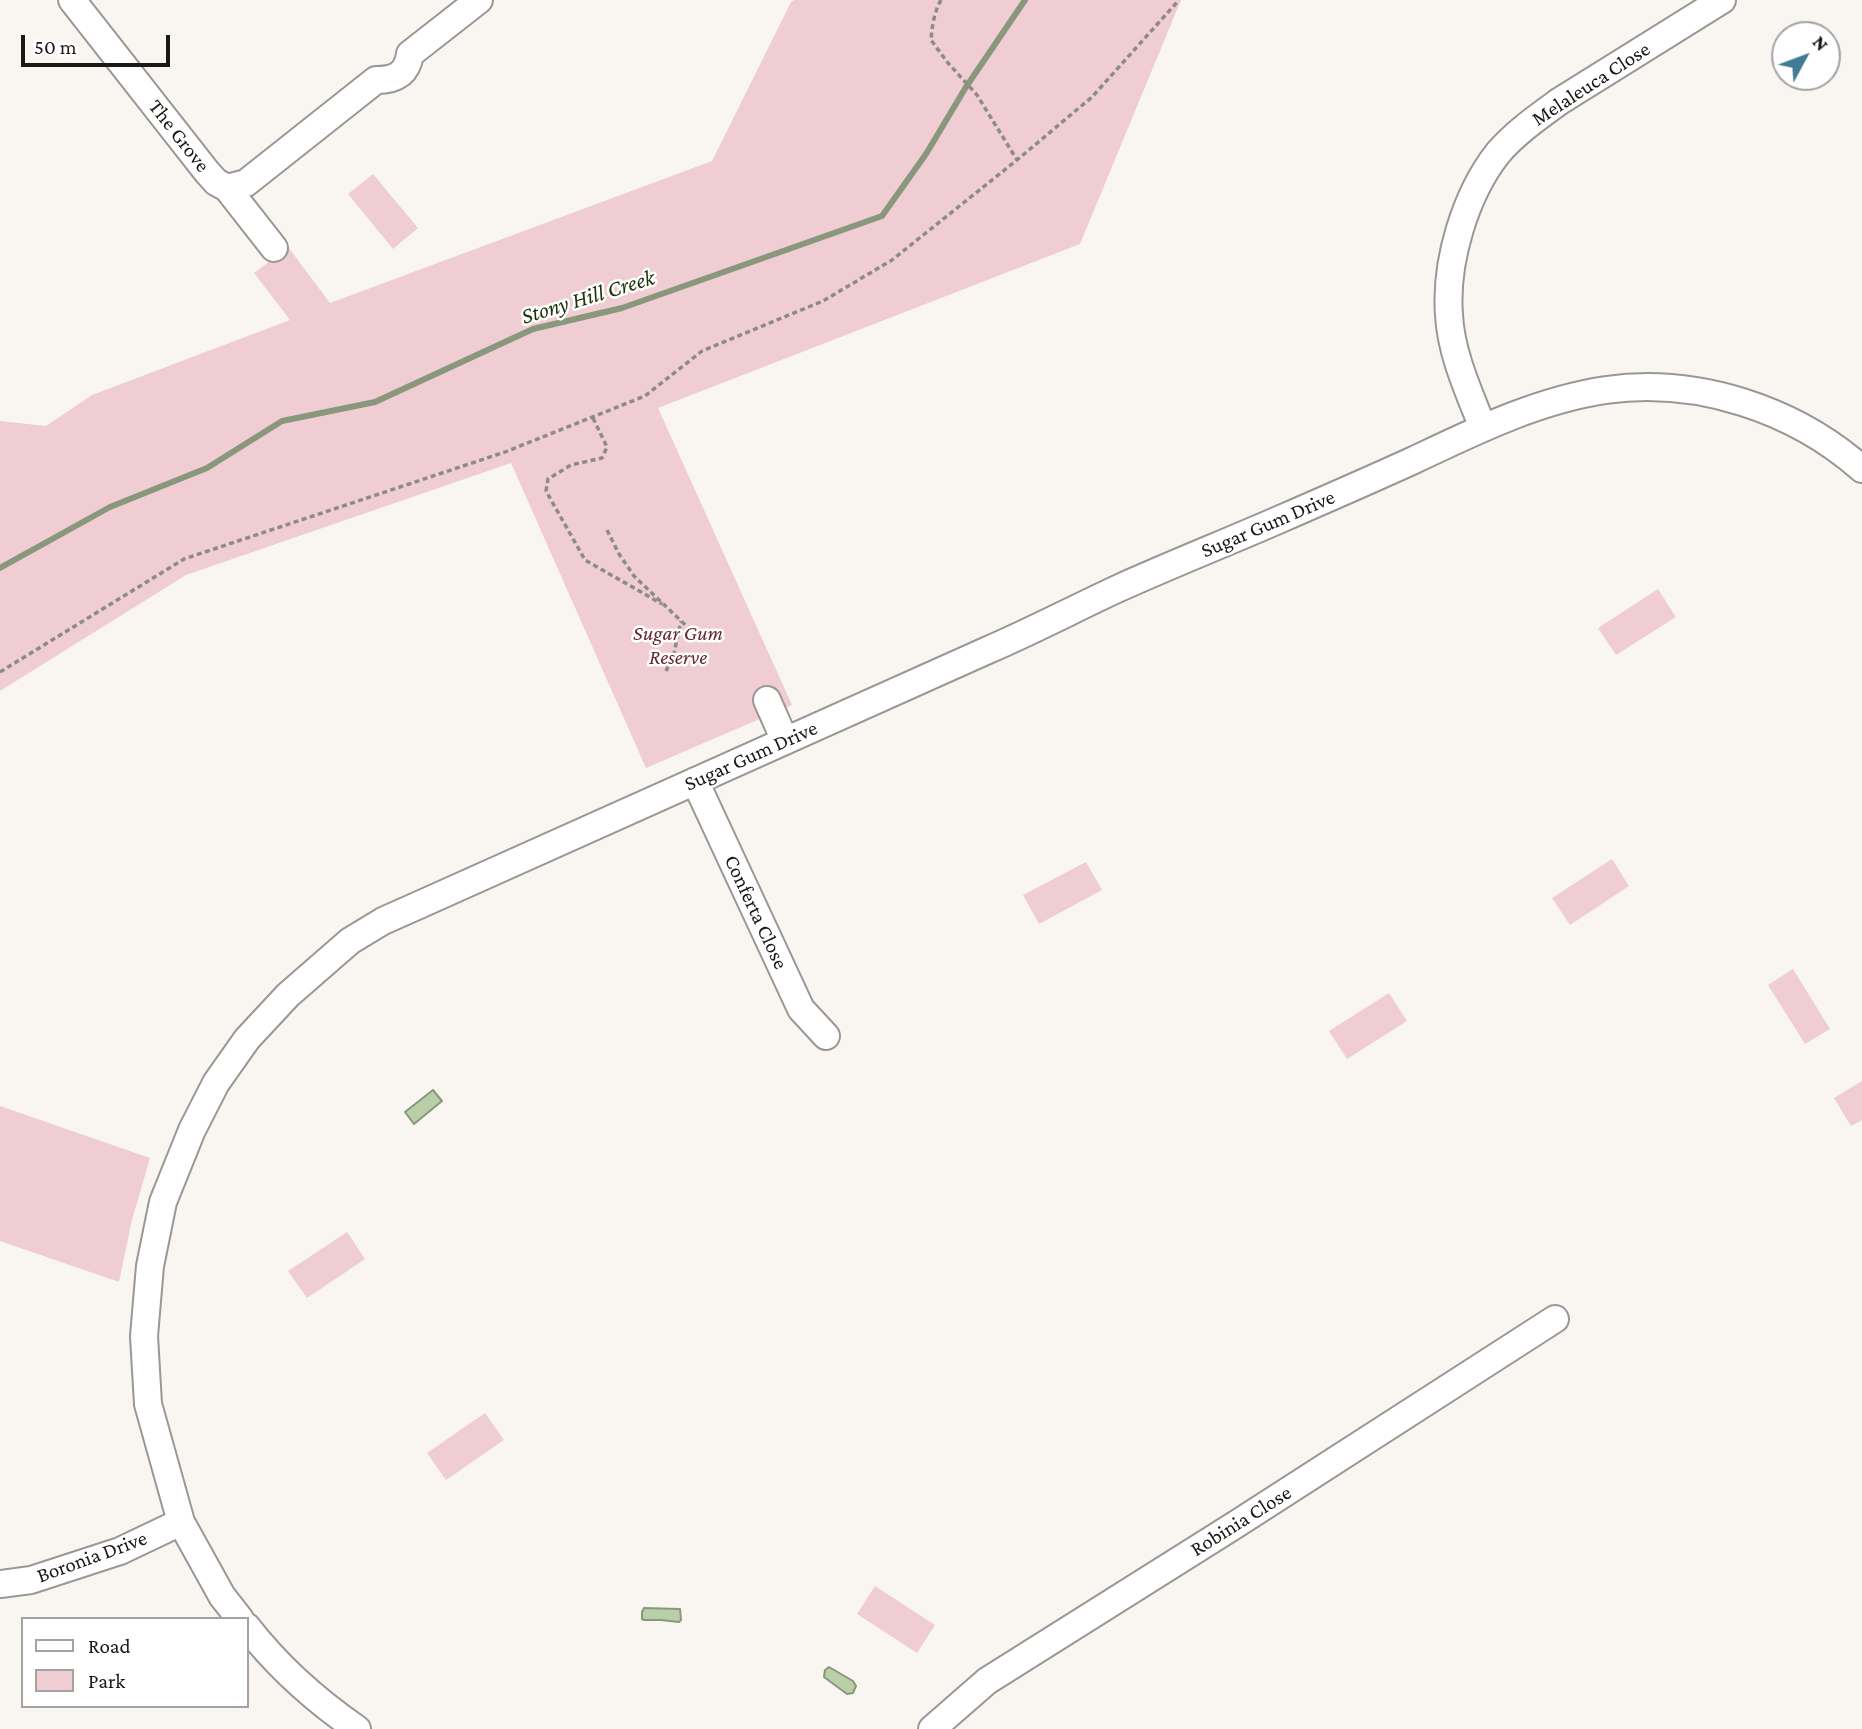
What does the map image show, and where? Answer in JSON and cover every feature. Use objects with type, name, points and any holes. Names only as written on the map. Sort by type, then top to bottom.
[{"type":"street","name":"The Grove","points":[[72,0],[206,172],[227,188],[246,183],[376,80],[386,80],[399,75],[408,66],[410,54],[480,0]]},
{"type":"street","name":"Melaleuca Close","points":[[1483,428],[1455,351],[1449,316],[1449,285],[1454,254],[1471,199],[1483,175],[1499,153],[1534,120],[1722,0]]},
{"type":"street","points":[[227,188],[274,248]]},
{"type":"street","name":"Sugar Gum Drive","points":[[238,1617],[222,1596],[181,1522],[148,1404],[144,1336],[150,1266],[163,1202],[192,1130],[216,1083],[247,1039],[288,995],[350,941],[407,910],[992,649],[1118,589],[1353,488],[1483,428],[1551,403],[1634,387],[1688,390],[1719,396],[1744,402],[1815,434],[1862,470]]},
{"type":"street","points":[[767,700],[785,741]]},
{"type":"street","name":"Conferta Close","points":[[695,782],[801,1009],[826,1036]]},
{"type":"street","name":"Robinia Close","points":[[932,1729],[987,1681],[1555,1319]]},
{"type":"street","name":"Boronia Drive","points":[[0,1584],[31,1580],[120,1551],[181,1522]]},
{"type":"street","points":[[248,1628],[268,1655],[324,1706],[357,1729]]},
{"type":"path","points":[[941,0],[931,29],[931,40],[977,95],[1017,160]]},
{"type":"path","points":[[0,672],[184,559],[505,452],[593,417],[645,396],[702,351],[823,301],[892,260],[1092,97],[1179,0]]},
{"type":"path","points":[[593,417],[607,447],[602,458],[571,465],[548,479],[546,491],[585,560],[662,604]]},
{"type":"path","points":[[607,530],[634,576],[700,639]]},
{"type":"path","points":[[666,671],[674,653],[681,621]]},
{"type":"green space","name":"Sugar Gum Reserve","points":[[794,0],[1181,0],[1080,244],[658,408],[792,705],[646,768],[511,463],[186,575],[0,691],[0,421],[46,426],[92,395],[290,320],[254,273],[288,247],[330,303],[712,161]]},
{"type":"green space","points":[[373,174],[418,228],[393,249],[348,194]]},
{"type":"green space","points":[[1658,589],[1676,617],[1616,655],[1598,628]]},
{"type":"green space","points":[[1612,859],[1629,886],[1570,925],[1552,898]]},
{"type":"green space","points":[[1086,862],[1102,890],[1039,924],[1023,895]]},
{"type":"green space","points":[[1793,969],[1830,1029],[1805,1044],[1768,985]]},
{"type":"green space","points":[[1389,993],[1407,1021],[1347,1059],[1329,1031]]},
{"type":"green space","points":[[1862,1081],[1862,1120],[1851,1126],[1834,1098]]},
{"type":"green space","points":[[0,1106],[150,1158],[132,1220],[119,1282],[0,1241]]},
{"type":"green space","points":[[347,1232],[365,1259],[307,1298],[288,1271]]},
{"type":"green space","points":[[485,1413],[504,1440],[446,1480],[427,1453]]},
{"type":"green space","points":[[875,1586],[935,1625],[917,1653],[857,1614]]},
{"type":"shaded area","points":[[433,1090],[442,1101],[414,1124],[405,1112]]},
{"type":"shaded area","points":[[644,1608],[680,1609],[681,1620],[644,1620]]},
{"type":"shaded area","points":[[829,1667],[853,1681],[856,1686],[853,1693],[847,1694],[824,1677],[825,1670]]},
{"type":"waterway","name":"Stony Hill Creek","points":[[0,568],[110,507],[207,468],[282,421],[375,402],[533,329],[622,308],[882,216],[926,154],[966,87],[1025,0]]}]
